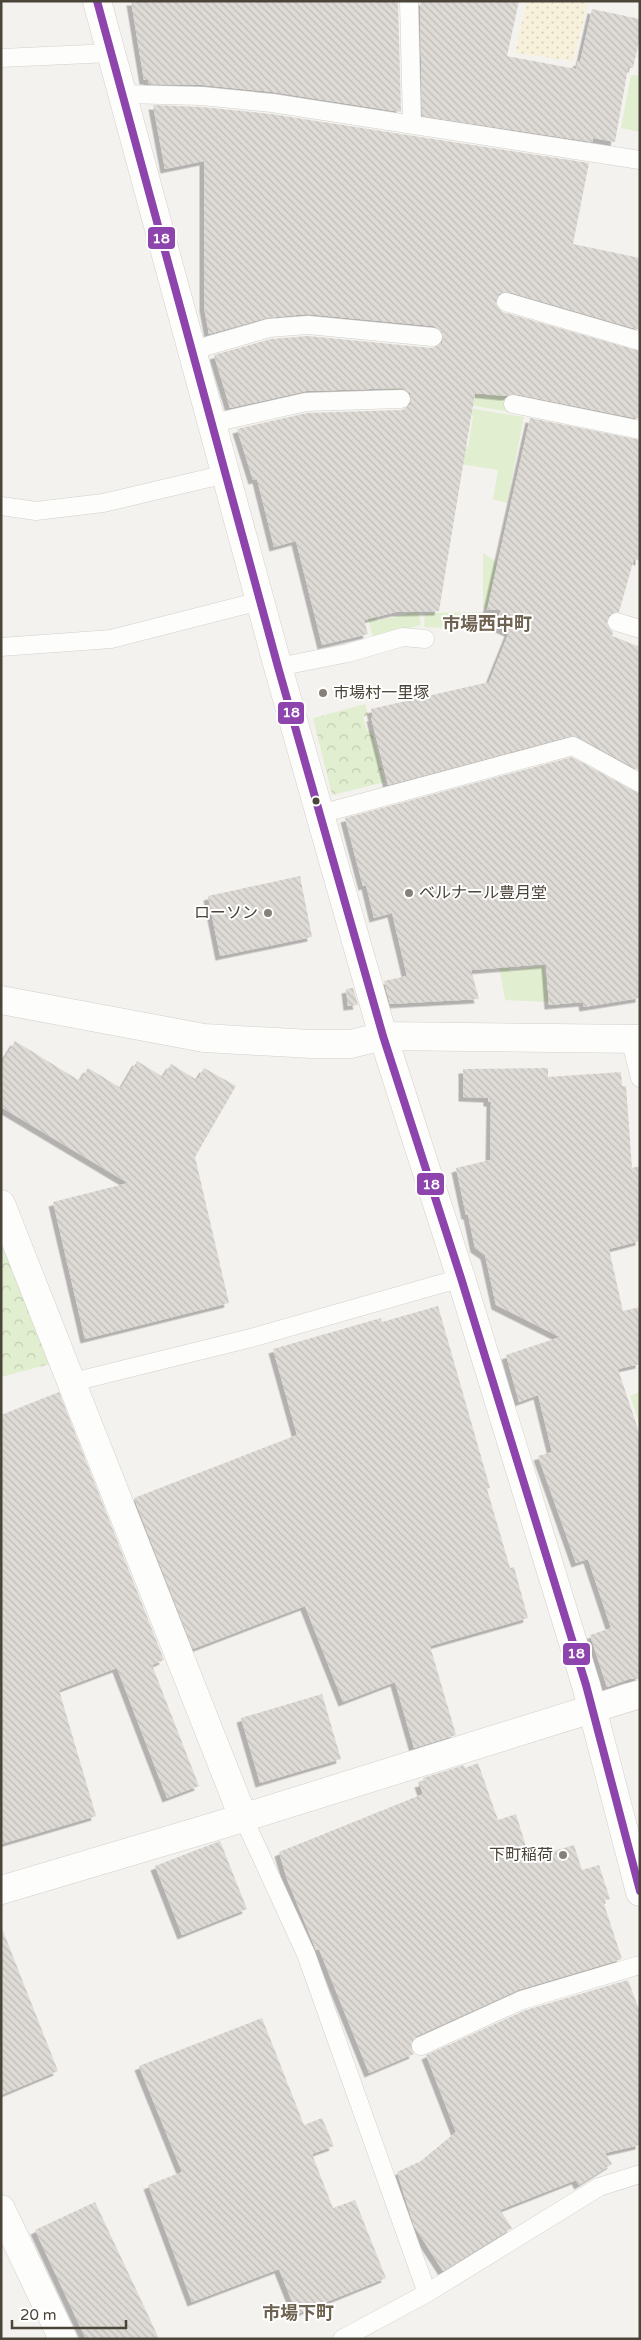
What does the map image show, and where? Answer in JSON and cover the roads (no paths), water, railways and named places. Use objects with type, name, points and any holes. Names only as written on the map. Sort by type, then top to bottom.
[{"type":"street","points":[[97,1],[278,667],[383,1036],[461,1278],[592,1708],[640,1892]]},
{"type":"street","points":[[1,1000],[204,1038],[311,1044],[343,1044],[383,1036],[635,1038]]},
{"type":"street","points":[[1,1204],[73,1382],[243,1818]]},
{"type":"street","points":[[1,1890],[243,1818],[640,1694]]},
{"type":"street","points":[[1,2209],[63,2339]]},
{"type":"lane","points":[[409,1],[412,125]]},
{"type":"lane","points":[[1,58],[111,53]]},
{"type":"lane","points":[[123,94],[202,96],[272,103],[640,160]]},
{"type":"lane","points":[[506,302],[640,341]]},
{"type":"lane","points":[[193,350],[269,328],[308,325],[433,338]]},
{"type":"lane","points":[[212,423],[306,402],[401,399]]},
{"type":"lane","points":[[513,404],[640,430]]},
{"type":"lane","points":[[1,506],[36,511],[103,503],[226,474]]},
{"type":"lane","points":[[1,647],[111,639],[260,601]]},
{"type":"lane","points":[[618,622],[640,629]]},
{"type":"lane","points":[[278,667],[348,653],[404,637],[424,639]]},
{"type":"lane","points":[[320,814],[573,746],[640,783]]},
{"type":"lane","points":[[635,1038],[640,1078]]},
{"type":"lane","points":[[73,1382],[251,1338],[461,1278]]},
{"type":"lane","points":[[243,1818],[306,1954],[427,2293]]},
{"type":"lane","points":[[421,2046],[522,2000],[640,1965]]},
{"type":"lane","points":[[342,2339],[427,2293],[599,2187],[640,2174]]},
{"type":"place","name":"市場村一里塚","points":[[323,693]]},
{"type":"place","name":"ベルナール豊月堂","points":[[409,893]]},
{"type":"place","name":"ローソン","points":[[268,913]]},
{"type":"place","name":"下町稲荷","points":[[563,1855]]},
{"type":"district","name":"市場西中町","points":[[487,624]]},
{"type":"district","name":"市場下町","points":[[298,2313]]}]
